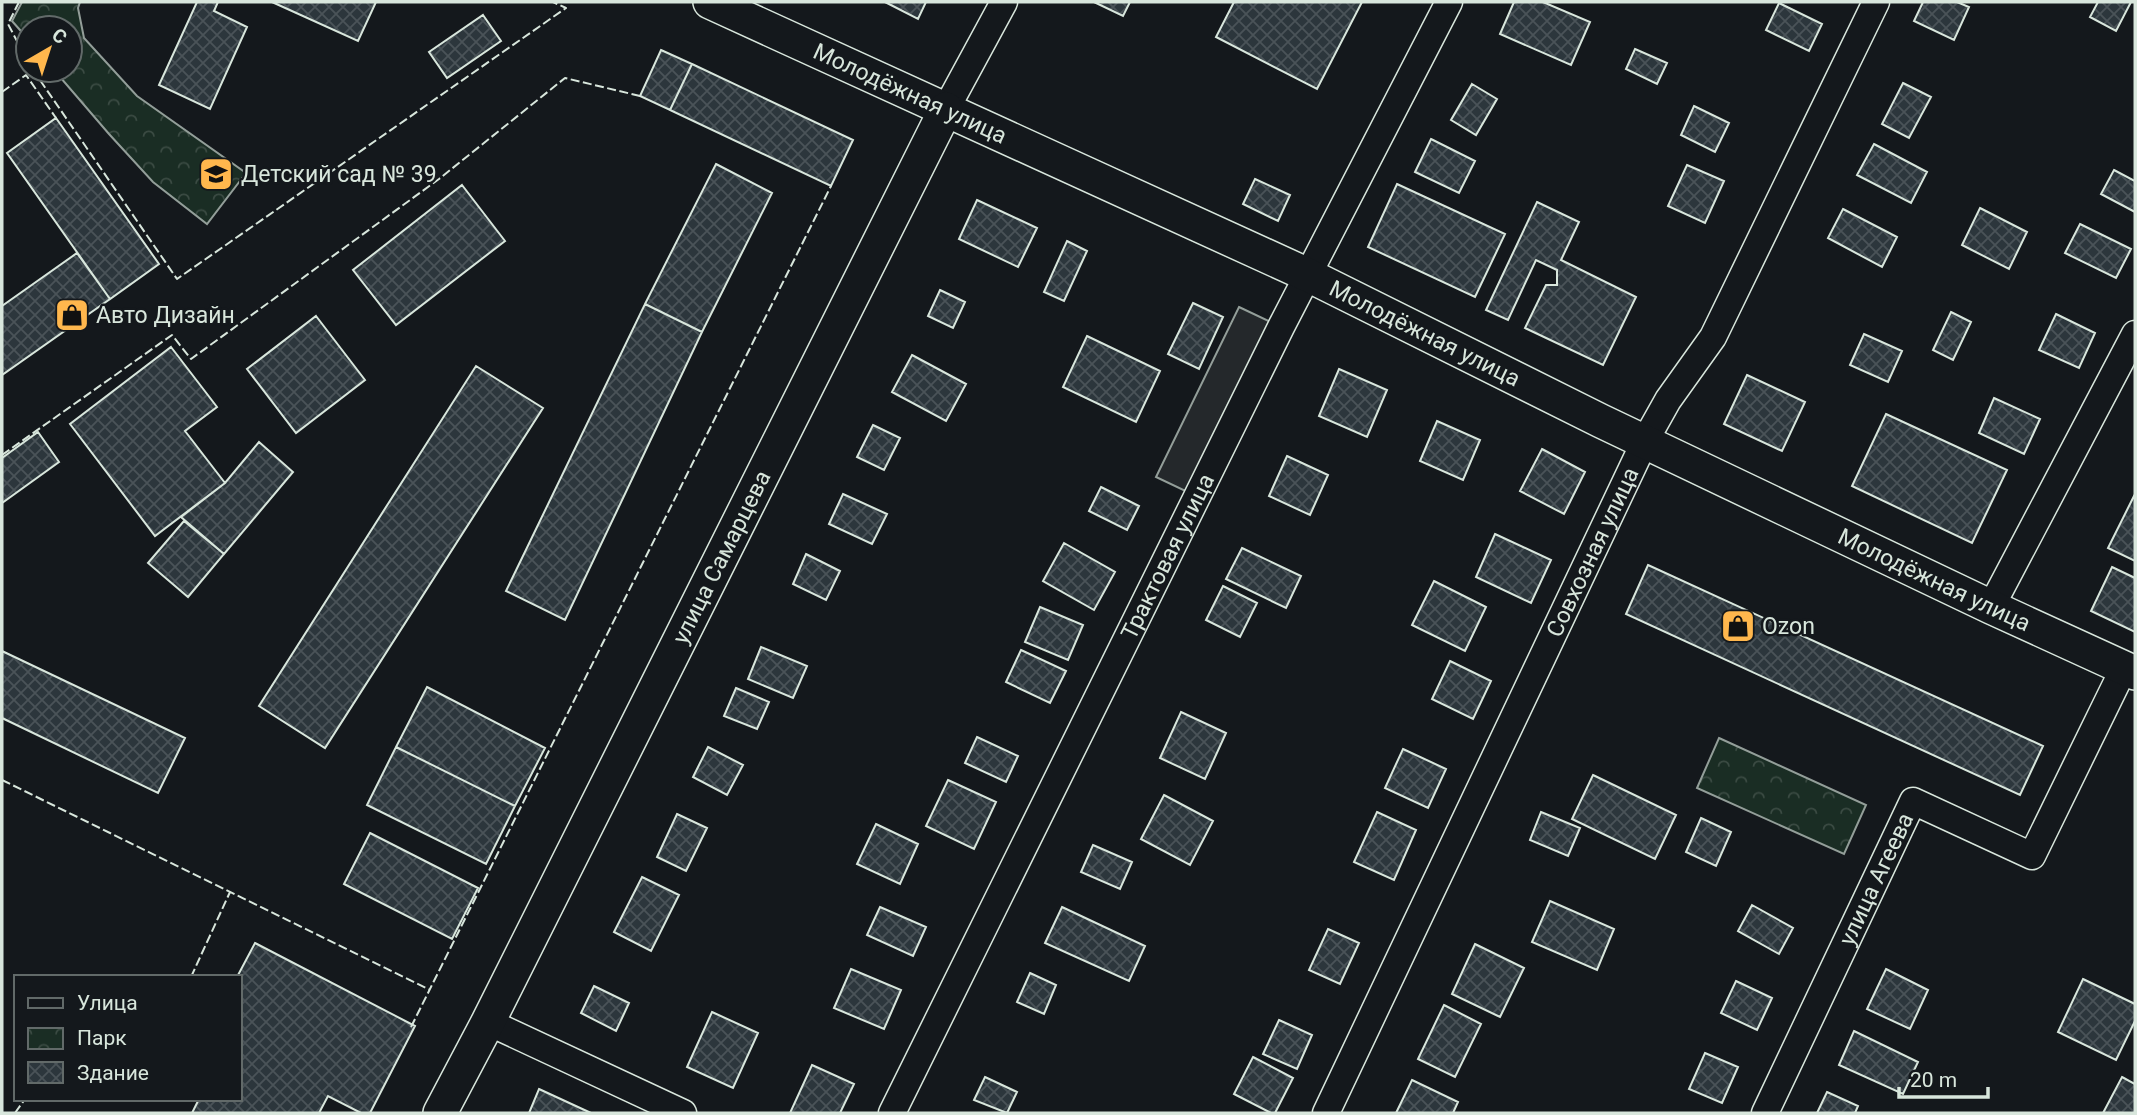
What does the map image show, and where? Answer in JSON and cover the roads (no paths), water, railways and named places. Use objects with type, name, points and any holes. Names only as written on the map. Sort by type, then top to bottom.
[{"type":"street","name":"Молодёжная улица","points":[[710,2],[1308,275],[1645,441],[2130,671]]},
{"type":"street","name":"улица Самарцева","points":[[440,1113],[946,109],[1003,2]]},
{"type":"street","name":"Трактовая улица","points":[[892,1113],[1308,275],[1449,2]]},
{"type":"street","name":"Совхозная улица","points":[[1326,1113],[1645,441],[1668,400],[1713,337],[1876,2]]},
{"type":"street","points":[[1991,607],[2135,334]]},
{"type":"street","name":"улица Агеева","points":[[1765,1113],[1913,801],[2032,856],[2130,671]]},
{"type":"street","points":[[488,1022],[682,1113]]},
{"type":"place","name":"Детский сад № 39","points":[[216,174]]},
{"type":"place","name":"Авто Дизайн","points":[[72,315]]},
{"type":"place","name":"Ozon","points":[[1738,626]]}]
